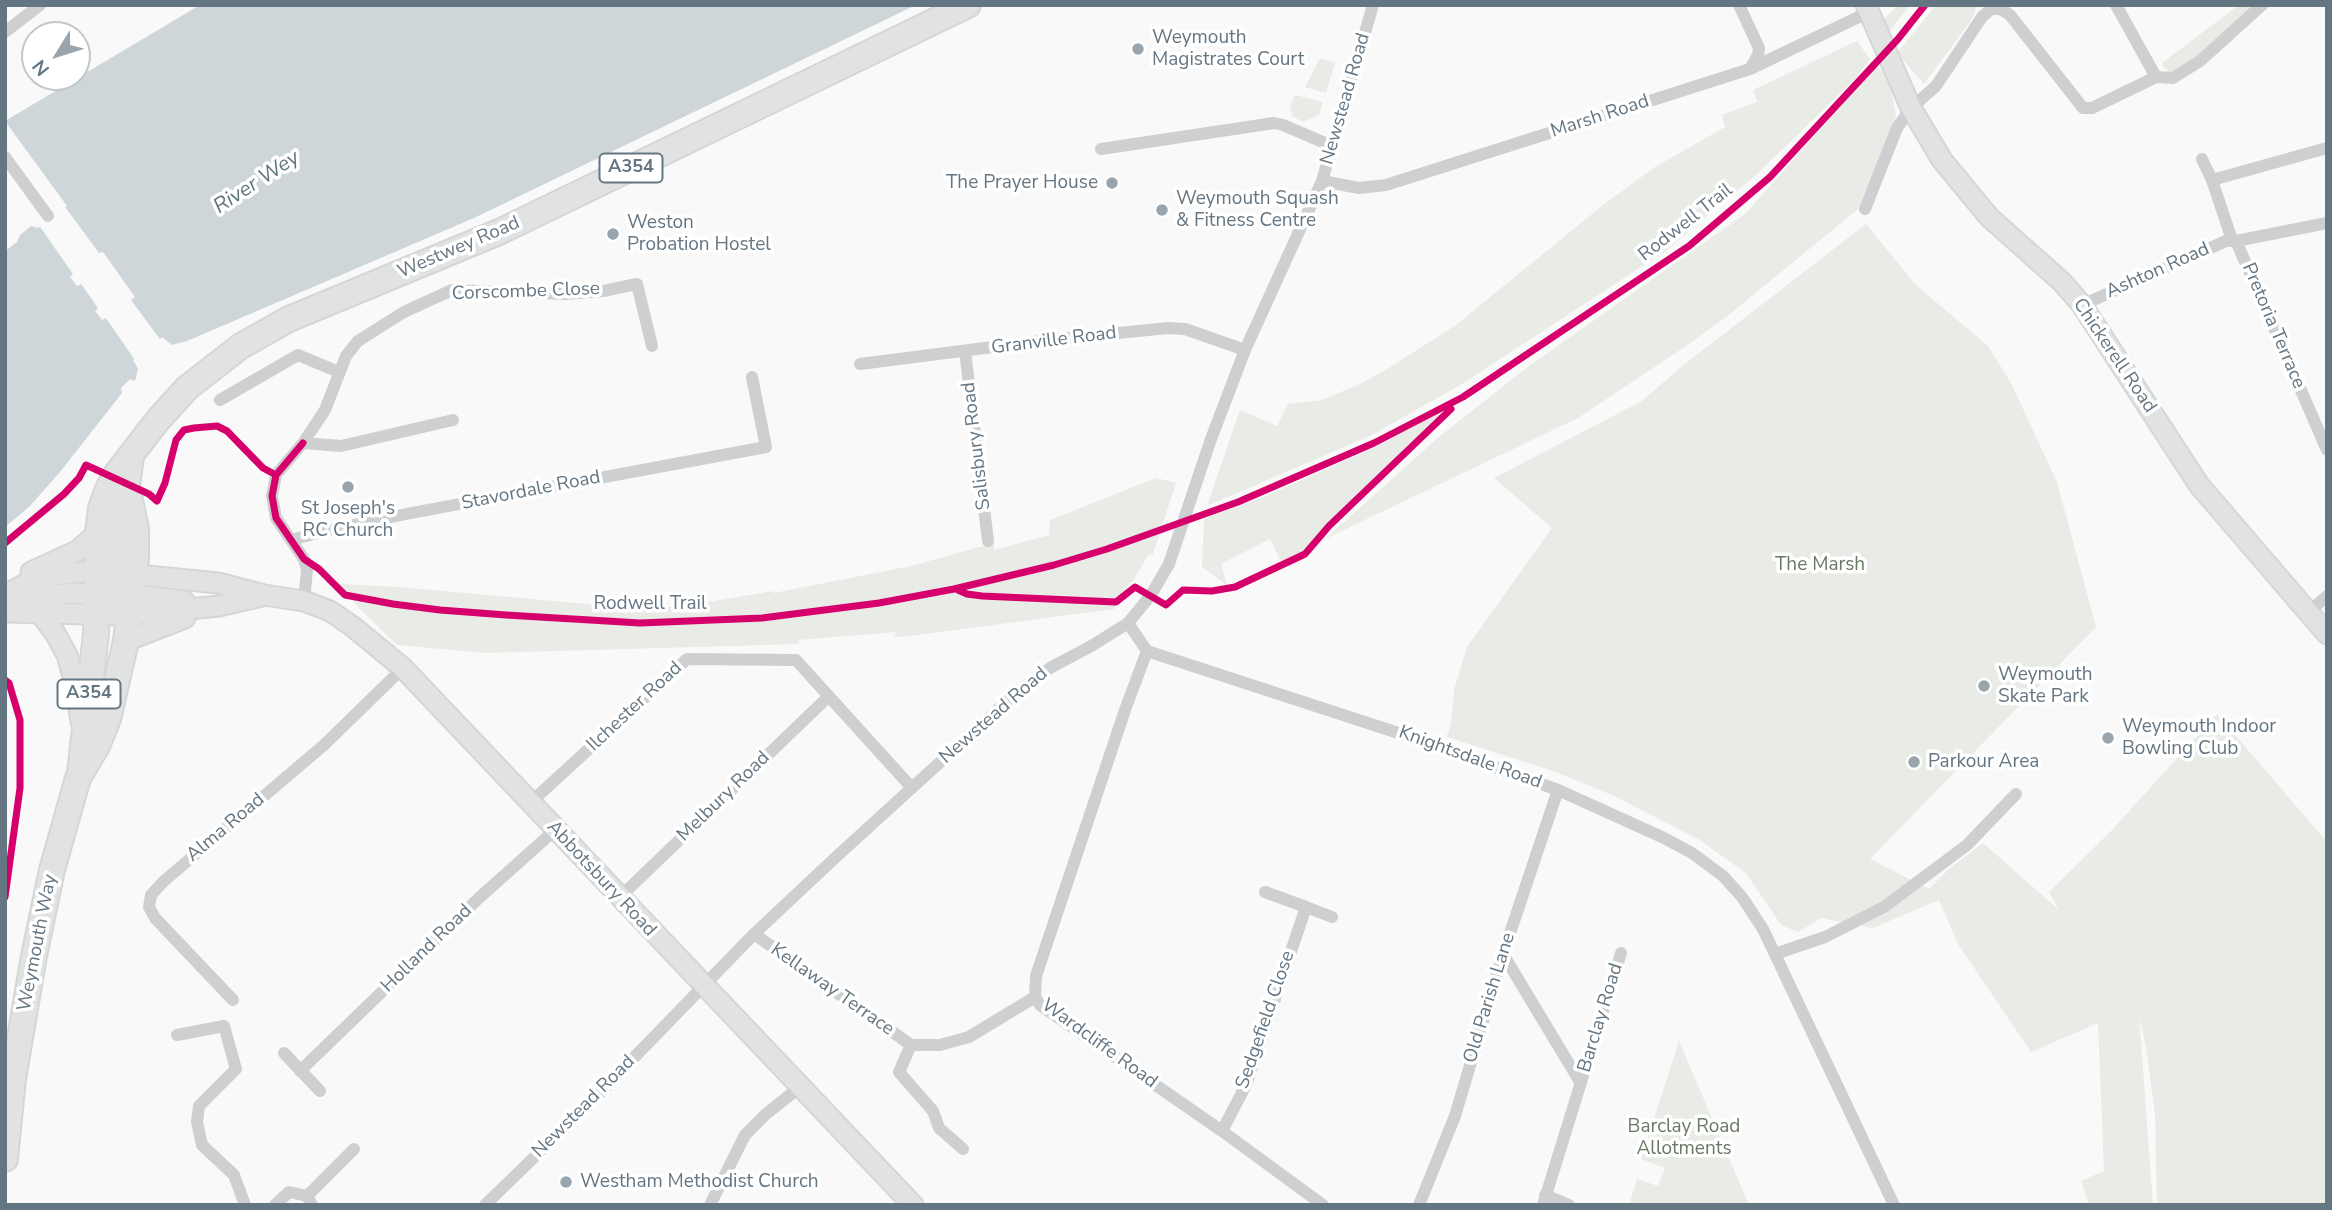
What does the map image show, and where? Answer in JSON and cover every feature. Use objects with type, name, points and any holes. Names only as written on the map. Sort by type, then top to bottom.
[{"type":"highway","name":"Westwey Road","points":[[117,601],[98,533],[108,489],[117,472],[150,428],[187,388],[220,360],[275,326],[499,232],[968,5]]},
{"type":"highway","name":"Weymouth Way","points":[[5,1159],[13,1079],[34,956],[52,870],[80,772],[93,665],[117,601],[136,529],[127,486],[131,456]]},
{"type":"highway","name":"Weymouth Way","points":[[80,772],[97,746],[108,719],[117,601]]},
{"type":"main road","name":"Chickerell Road","points":[[1867,9],[1911,107],[1942,160],[1989,217],[2062,282],[2081,305],[2199,485],[2327,634]]},
{"type":"main road","points":[[5,595],[14,583],[34,570],[77,551],[98,533]]},
{"type":"main road","name":"Abbotsbury Road","points":[[117,601],[218,583],[264,595],[304,601],[341,618],[403,668],[913,1205]]},
{"type":"main road","points":[[5,595],[78,593],[117,601]]},
{"type":"main road","name":"Abbotsbury Road","points":[[117,601],[219,606],[264,595]]},
{"type":"main road","points":[[5,612],[40,613],[117,601]]},
{"type":"main road","points":[[40,613],[67,655],[75,684],[83,737]]},
{"type":"street","points":[[5,32],[40,5]]},
{"type":"street","name":"Newstead Road","points":[[489,1203],[754,934],[912,788],[1032,681],[1128,623],[1151,595],[1169,564],[1211,439],[1245,350],[1322,181],[1373,5]]},
{"type":"street","points":[[1739,5],[1759,48],[1750,69]]},
{"type":"street","points":[[2116,5],[2156,78]]},
{"type":"street","points":[[1865,209],[1891,139],[1911,107],[1936,86],[1986,12],[1995,8],[2010,15],[2083,108],[2092,108],[2156,78],[2173,78],[2200,61],[2262,5]]},
{"type":"street","name":"Marsh Road","points":[[1322,181],[1359,188],[1386,186],[1750,69],[1867,9]]},
{"type":"street","points":[[1101,149],[1274,123],[1332,146]]},
{"type":"street","points":[[2212,180],[2327,148]]},
{"type":"street","points":[[5,157],[48,216]]},
{"type":"street","name":"Pretoria Terrace","points":[[2202,159],[2234,241],[2327,450]]},
{"type":"street","name":"Ashton Road","points":[[2081,305],[2226,241],[2327,223]]},
{"type":"street","name":"Corscombe Close","points":[[291,540],[276,518],[272,496],[276,475],[303,443],[325,410],[346,356],[358,341],[404,312],[452,290],[565,294],[636,284],[652,346]]},
{"type":"street","name":"Granville Road","points":[[860,364],[1168,328],[1185,329],[1245,350]]},
{"type":"street","name":"Salisbury Road","points":[[965,351],[988,541]]},
{"type":"street","points":[[220,400],[298,355],[339,372]]},
{"type":"street","name":"Stavordale Road","points":[[291,540],[406,514],[766,447],[752,377]]},
{"type":"street","points":[[303,443],[341,446],[453,420]]},
{"type":"street","points":[[291,540],[304,559],[307,570],[304,601]]},
{"type":"street","points":[[2309,612],[2327,596]]},
{"type":"street","points":[[1128,623],[1147,651]]},
{"type":"street","name":"Knightsdale Road","points":[[1147,651],[1429,743],[1558,790],[1692,853],[1723,876],[1742,897],[1763,929],[1894,1205]]},
{"type":"street","name":"Wardcliffe Road","points":[[1147,651],[1036,976],[1035,997],[1040,1005],[1222,1131],[1323,1205]]},
{"type":"street","name":"Ilchester Road","points":[[530,803],[687,659],[796,660],[912,788]]},
{"type":"street","name":"Alma Road","points":[[233,1000],[155,918],[149,907],[151,895],[324,745],[403,668]]},
{"type":"street","name":"Melbury Road","points":[[619,898],[829,696]]},
{"type":"street","name":"Old Parish Lane","points":[[1419,1205],[1455,1116],[1503,954],[1558,790]]},
{"type":"street","points":[[1776,954],[1825,937],[1884,907],[1967,845],[2016,794]]},
{"type":"street","name":"Holland Road","points":[[300,1071],[479,898],[555,830]]},
{"type":"street","points":[[1265,892],[1332,917]]},
{"type":"street","name":"Sedgefield Close","points":[[1222,1131],[1245,1085],[1306,907]]},
{"type":"street","name":"Kellaway Terrace","points":[[754,934],[912,1045],[940,1045],[969,1037],[1035,997]]},
{"type":"street","name":"Barclay Road","points":[[1569,1205],[1544,1200],[1621,953]]},
{"type":"street","name":"Barclay Road","points":[[1503,954],[1580,1083]]},
{"type":"street","points":[[177,1035],[224,1026],[236,1069],[199,1106],[197,1122],[202,1145],[234,1175],[245,1205]]},
{"type":"street","name":"Kellaway Terrace","points":[[912,1045],[899,1072],[933,1111],[939,1128],[963,1149]]},
{"type":"street","points":[[284,1054],[320,1091]]},
{"type":"street","points":[[710,1205],[745,1135],[800,1087]]},
{"type":"street","points":[[275,1205],[289,1192],[309,1201],[354,1149]]},
{"type":"green space","points":[[1898,5],[1910,5],[1886,36],[1880,23]]},
{"type":"green space","points":[[1936,5],[1977,5],[1972,19],[1924,84],[1897,53]]},
{"type":"green space","points":[[2239,5],[2256,5],[2180,71],[2171,73],[2164,68],[2162,63]]},
{"type":"green space","points":[[1857,41],[1870,59],[1854,80],[1756,175],[1667,250],[1462,384],[1372,435],[1207,506],[1240,410],[1277,426],[1288,404],[1322,400],[1384,371],[1456,325],[1603,205],[1655,167],[1725,127],[1722,115],[1757,102],[1753,90]]},
{"type":"green space","points":[[1320,58],[1335,63],[1326,93],[1305,87]]},
{"type":"green space","points":[[1877,66],[1889,79],[1896,116],[1858,209],[1725,318],[1578,418],[1325,539],[1440,436],[1529,366],[1745,214]]},
{"type":"green space","points":[[1295,95],[1323,102],[1319,115],[1303,122],[1292,116],[1290,105]]},
{"type":"green space","name":"The Marsh","points":[[1866,224],[1916,285],[1988,346],[2011,383],[2057,482],[2096,627],[1870,859],[1929,889],[1950,868],[1983,843],[2059,910],[2049,892],[2112,830],[2217,714],[2327,842],[2327,1205],[2157,1205],[2155,1114],[2139,1015],[2153,1205],[2089,1205],[2081,1181],[2104,1171],[2098,1023],[2031,1052],[1958,944],[1939,900],[1873,928],[1821,918],[1798,932],[1781,925],[1746,873],[1698,839],[1612,795],[1553,771],[1447,737],[1454,690],[1467,647],[1552,528],[1494,478],[1642,401],[1681,367]]},
{"type":"green space","points":[[1457,403],[1303,551],[1281,561],[1270,539],[1221,564],[1227,585],[1202,567],[1204,519],[1266,496],[1376,447]]},
{"type":"green space","points":[[1156,478],[1176,483],[1153,554],[1148,555],[1134,579],[1120,595],[1114,609],[910,636],[894,637],[896,632],[798,640],[800,644],[485,653],[397,645],[358,607],[340,584],[598,605],[679,607],[773,591],[774,593],[911,566],[994,543],[994,550],[1049,535],[1050,520]]},
{"type":"green space","name":"Barclay Road Allotments","points":[[1679,1041],[1749,1205],[1629,1205],[1637,1179],[1658,1186],[1665,1168],[1641,1159]]},
{"type":"water","name":"River Wey","points":[[200,5],[916,5],[474,218],[187,341],[172,345],[162,337],[133,360],[138,369],[135,381],[130,379],[121,388],[122,393],[60,472],[29,507],[5,527],[5,251],[31,226],[38,228],[67,206],[5,121],[55,91],[91,91],[91,70]]},
{"type":"pier","points":[[63,204],[99,253],[103,252],[135,297],[131,300],[162,342],[137,361],[139,366],[106,318],[102,320],[95,311],[98,308],[81,284],[77,286],[70,277],[73,274],[38,224]]},
{"type":"cycle path","name":"Rodwell Trail","points":[[303,443],[276,475],[272,496],[276,518],[304,559],[319,569],[345,595],[393,604],[440,610],[640,623],[762,618],[879,603],[954,589],[1054,565],[1238,502],[1374,443],[1463,397],[1689,246],[1770,177],[1898,39],[1925,5]]},
{"type":"cycle path","points":[[958,590],[982,596],[1116,602],[1135,587],[1166,605],[1183,590],[1212,591],[1235,587],[1305,554],[1329,526],[1451,409]]},
{"type":"cycle path","points":[[5,543],[64,494],[79,478],[86,465],[149,494],[157,501],[165,483],[176,440],[184,430],[217,426],[227,431],[263,468],[276,475]]},
{"type":"cycle path","points":[[5,680],[9,683],[20,720],[20,788],[5,897]]},
{"type":"place","name":"Weymouth Magistrates Court","points":[[1138,49]]},
{"type":"place","name":"The Prayer House","points":[[1112,183]]},
{"type":"place","name":"Weymouth Squash & Fitness Centre","points":[[1162,210]]},
{"type":"place","name":"Weston Probation Hostel","points":[[613,234]]},
{"type":"place","name":"St Joseph's RC Church","points":[[348,487]]},
{"type":"place","name":"Weymouth Skate Park","points":[[1984,686]]},
{"type":"place","name":"Weymouth Indoor Bowling Club","points":[[2108,738]]},
{"type":"place","name":"Parkour Area","points":[[1914,762]]},
{"type":"place","name":"Westham Methodist Church","points":[[566,1182]]}]
